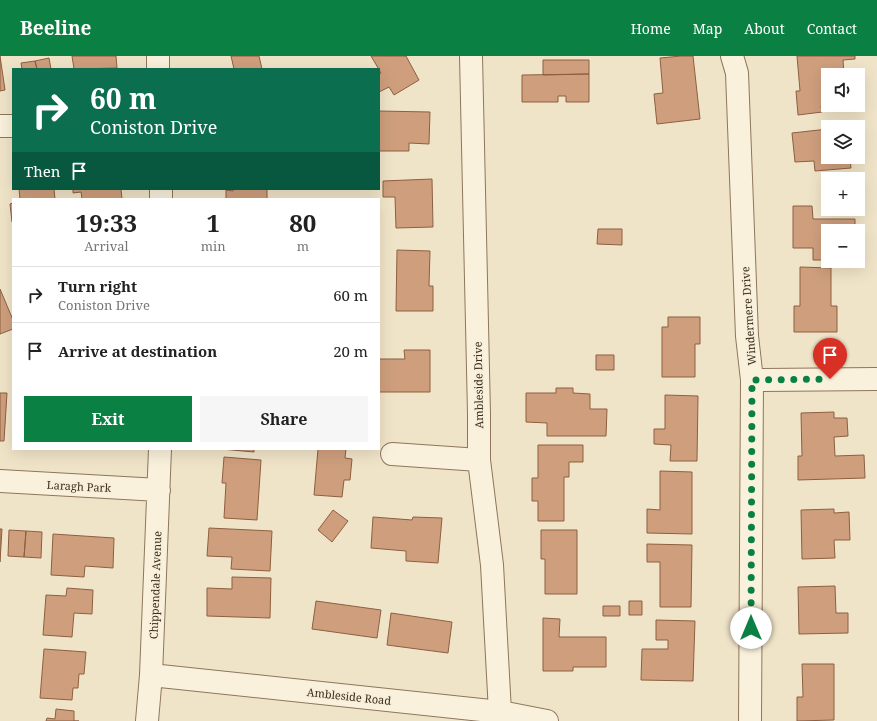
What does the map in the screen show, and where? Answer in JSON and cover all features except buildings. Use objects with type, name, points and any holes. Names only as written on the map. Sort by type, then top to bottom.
[{"type":"street","points":[[158,56],[158,68]]},
{"type":"street","name":"Ambleside Drive","points":[[471,56],[479,460],[492,565],[500,712]]},
{"type":"street","name":"Windermere Drive","points":[[732,56],[736,73],[747,336],[752,380],[750,721]]},
{"type":"street","points":[[0,126],[12,126]]},
{"type":"street","points":[[752,380],[877,379]]},
{"type":"street","name":"Chippendale Avenue","points":[[147,721],[151,675],[160,450]]},
{"type":"street","points":[[392,454],[479,460]]},
{"type":"street","name":"Laragh Park","points":[[0,481],[159,490]]},
{"type":"street","name":"Ambleside Road","points":[[151,675],[500,712],[547,721]]},
{"type":"route","points":[[751,628],[752,380],[830,379]]}]
